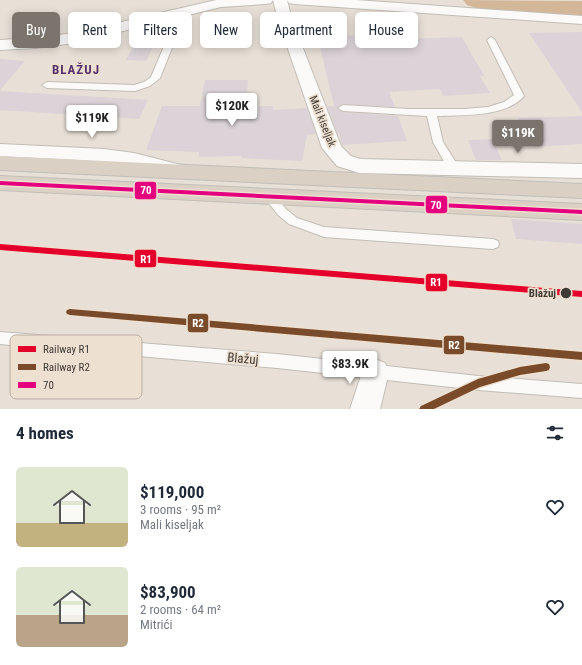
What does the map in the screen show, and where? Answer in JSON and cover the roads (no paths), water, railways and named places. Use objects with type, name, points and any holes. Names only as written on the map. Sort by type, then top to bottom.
[{"type":"highway","points":[[0,163],[582,191]]},
{"type":"highway","points":[[0,183],[582,212]]},
{"type":"street","name":"Mali kiseljak","points":[[272,12],[280,0]]},
{"type":"street","points":[[294,0],[582,20]]},
{"type":"street","points":[[185,12],[220,2],[266,12]]},
{"type":"street","points":[[0,44],[35,43],[74,38],[129,25]]},
{"type":"street","name":"Mali kiseljak","points":[[287,48],[332,148],[338,155],[350,164],[359,166],[454,169],[582,171]]},
{"type":"street","points":[[0,150],[104,156],[134,160],[177,171]]},
{"type":"street","points":[[365,409],[375,372]]},
{"type":"lane","points":[[343,108],[454,114],[502,107],[514,102],[519,96],[490,40]]},
{"type":"lane","points":[[47,85],[135,88],[147,84],[155,78],[167,48]]},
{"type":"lane","points":[[431,112],[438,142],[454,169]]},
{"type":"lane","points":[[270,197],[282,214],[298,225],[324,232],[493,244]]},
{"type":"lane","name":"Blažuj","points":[[0,338],[10,339]]},
{"type":"lane","name":"Blažuj","points":[[142,350],[277,361],[478,383],[582,391]]},
{"type":"waterway","points":[[476,0],[582,9]]},
{"type":"rail line","name":"R1","points":[[0,247],[582,294]]},
{"type":"rail line","name":"R2","points":[[70,312],[582,356]]},
{"type":"rail line","name":"R2","points":[[424,409],[478,383],[520,371],[546,367]]},
{"type":"place","name":"Blažuj","points":[[566,293]]},
{"type":"district","name":"BLAŽUJ","points":[[76,69]]}]
